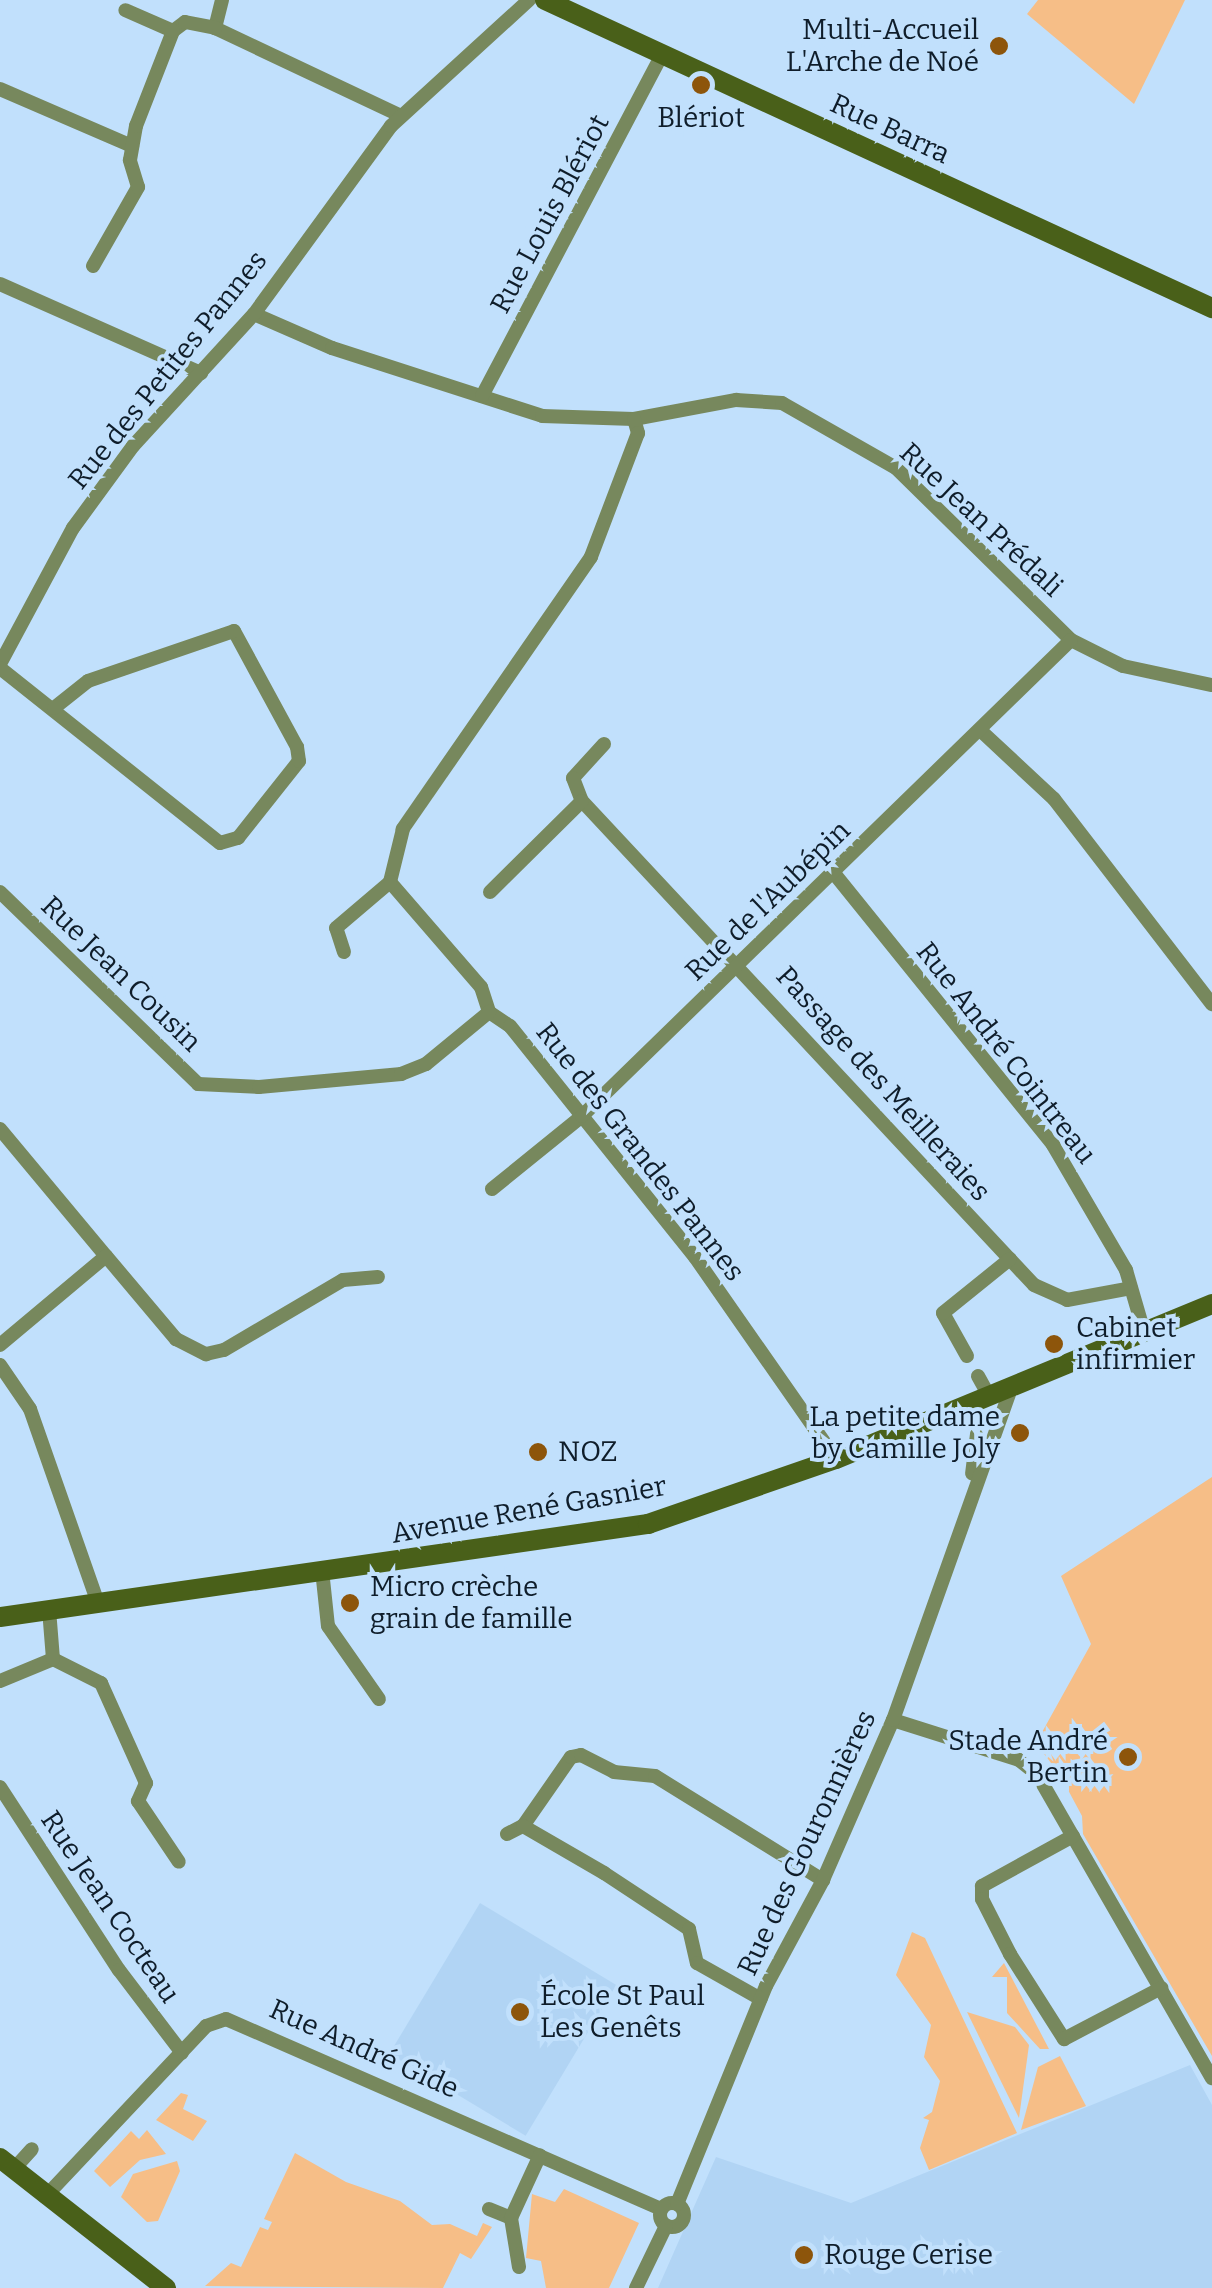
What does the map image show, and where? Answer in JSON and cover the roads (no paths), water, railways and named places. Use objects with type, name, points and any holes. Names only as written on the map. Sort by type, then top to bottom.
[{"type":"main road","name":"Rue Barra","points":[[545,0],[1212,308]]},
{"type":"main road","name":"Avenue René Gasnier","points":[[0,1617],[648,1524],[836,1459],[1212,1304]]},
{"type":"main road","points":[[7,2164],[44,2197],[166,2288]]},
{"type":"street","points":[[215,28],[222,0]]},
{"type":"street","name":"Rue des Petites Pannes","points":[[0,666],[73,528],[133,446],[254,314],[344,183],[401,116],[529,0]]},
{"type":"street","points":[[125,10],[173,31],[195,22],[215,28],[401,116]]},
{"type":"street","points":[[94,266],[138,187],[132,146],[173,31]]},
{"type":"street","name":"Rue Louis Blériot","points":[[482,396],[662,54]]},
{"type":"street","points":[[0,90],[132,146]]},
{"type":"street","points":[[0,284],[202,373]]},
{"type":"street","name":"Rue Jean Prédali","points":[[254,314],[284,330],[542,416],[634,420],[736,400],[782,403],[896,468],[1071,640],[1142,672],[1212,685]]},
{"type":"street","points":[[344,952],[336,928],[390,882],[403,828],[591,557],[633,449],[634,420]]},
{"type":"street","points":[[0,666],[220,843],[238,838],[298,761],[297,746],[234,631],[88,680],[54,708]]},
{"type":"street","name":"Rue de l'Aubépin","points":[[492,1190],[582,1116],[1071,640]]},
{"type":"street","points":[[980,730],[1054,799],[1212,1004]]},
{"type":"street","points":[[490,892],[582,801],[573,778],[604,744]]},
{"type":"street","name":"Passage des Meilleraies","points":[[582,801],[739,964],[1041,1292],[1058,1300],[1131,1288]]},
{"type":"street","name":"Rue André Cointreau","points":[[833,872],[1054,1145],[1131,1288],[1144,1332]]},
{"type":"street","name":"Rue des Grandes Pannes","points":[[390,882],[480,987],[489,1012],[510,1026],[695,1256],[836,1459]]},
{"type":"street","name":"Rue Jean Cousin","points":[[0,892],[198,1084],[259,1087],[401,1074],[426,1064],[489,1012]]},
{"type":"street","points":[[0,1130],[176,1340],[206,1354],[224,1350],[343,1280],[378,1277]]},
{"type":"street","points":[[0,1345],[106,1256]]},
{"type":"street","points":[[967,1356],[943,1313],[1010,1259]]},
{"type":"street","points":[[0,1366],[30,1408],[98,1603]]},
{"type":"street","points":[[978,1376],[979,1400]]},
{"type":"street","name":"Rue des Gouronnières","points":[[666,2226],[683,2220],[678,2204],[761,1999],[823,1880],[893,1720],[968,1498],[1012,1386]]},
{"type":"street","name":"Rue des Gouronnières","points":[[968,1498],[979,1400]]},
{"type":"street","points":[[322,1570],[328,1626],[378,1698]]},
{"type":"street","points":[[49,1609],[53,1659]]},
{"type":"street","points":[[0,1681],[53,1659],[100,1683],[146,1783],[138,1801],[179,1862]]},
{"type":"street","points":[[893,1720],[1027,1764],[1212,2078]]},
{"type":"street","points":[[507,1834],[523,1826],[570,1757],[581,1755],[614,1772],[655,1776],[823,1880]]},
{"type":"street","name":"Rue Jean Cocteau","points":[[0,1787],[118,1970],[182,2053]]},
{"type":"street","points":[[523,1826],[688,1929],[697,1963],[761,1999]]},
{"type":"street","points":[[1072,1836],[982,1886],[982,1899],[1010,1954],[1064,2039],[1161,1988]]},
{"type":"street","name":"Rue André Gide","points":[[44,2197],[206,2026],[238,2020],[660,2209]]},
{"type":"street","points":[[7,2164],[32,2149]]},
{"type":"street","points":[[519,2267],[511,2218],[540,2154]]},
{"type":"street","points":[[636,2288],[666,2226],[660,2209],[678,2204]]},
{"type":"street","points":[[489,2210],[511,2218]]},
{"type":"place","name":"Multi-Accueil L'Arche de Noé","points":[[999,46]]},
{"type":"place","name":"Blériot","points":[[701,85]]},
{"type":"place","name":"Cabinet infirmier","points":[[1054,1344]]},
{"type":"place","name":"La petite dame by Camille Joly","points":[[1020,1433]]},
{"type":"place","name":"NOZ","points":[[538,1452]]},
{"type":"place","name":"Micro crèche grain de famille","points":[[350,1603]]},
{"type":"place","name":"Stade André Bertin","points":[[1128,1757]]},
{"type":"place","name":"École St Paul Les Genêts","points":[[520,2012]]},
{"type":"place","name":"Rouge Cerise","points":[[804,2255]]}]
